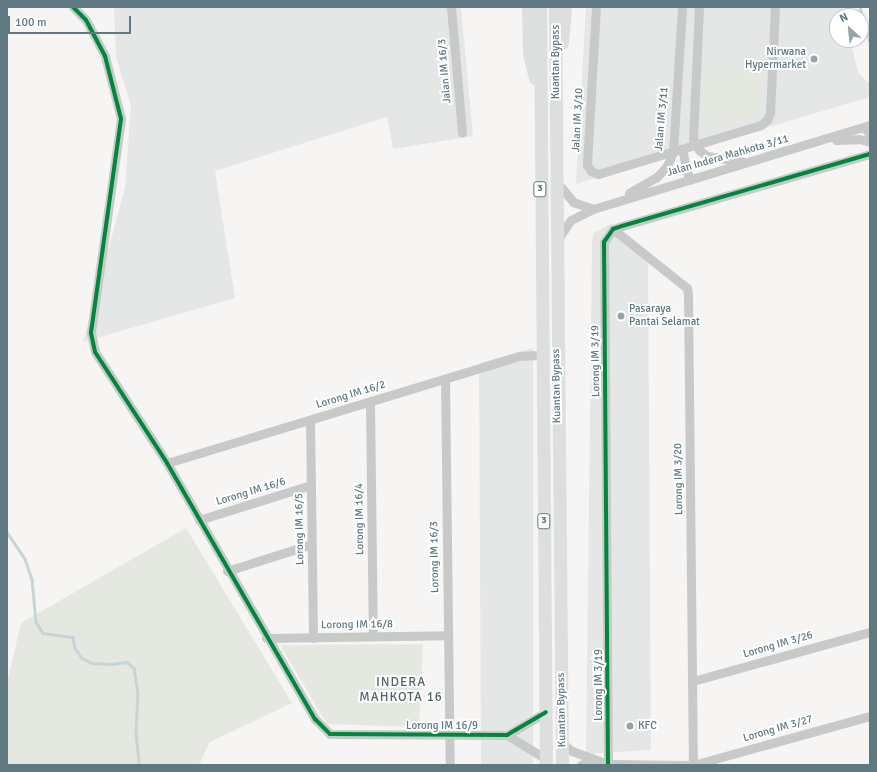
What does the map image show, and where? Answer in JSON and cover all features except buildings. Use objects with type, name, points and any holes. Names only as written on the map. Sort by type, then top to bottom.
[{"type":"highway","points":[[528,7],[529,54],[540,101]]},
{"type":"highway","name":"Kuantan Bypass","points":[[540,7],[546,762]]},
{"type":"highway","name":"Kuantan Bypass","points":[[555,7],[556,246],[562,765]]},
{"type":"highway","points":[[556,81],[565,24],[565,7]]},
{"type":"street","points":[[73,7],[86,20],[105,56],[121,120],[92,343],[94,352],[167,463],[266,638]]},
{"type":"street","name":"Jalan IM 16/3","points":[[451,7],[462,133]]},
{"type":"street","name":"Jalan IM 3/10","points":[[596,7],[587,165],[591,172],[598,174],[761,125],[767,120],[770,113],[775,7]]},
{"type":"street","name":"Jalan IM 3/11","points":[[612,203],[657,177],[667,166],[672,152],[682,7]]},
{"type":"street","points":[[699,7],[692,133],[695,145],[704,154],[719,159],[745,162],[760,160]]},
{"type":"street","points":[[867,126],[870,135]]},
{"type":"street","name":"Jalan Indera Mahkota 3/11","points":[[556,246],[561,233],[571,220],[593,209],[760,160],[867,126]]},
{"type":"street","points":[[827,139],[859,139],[870,142]]},
{"type":"street","points":[[682,149],[688,180]]},
{"type":"street","points":[[613,229],[870,154]]},
{"type":"street","points":[[556,179],[565,195],[573,202],[593,209]]},
{"type":"street","name":"Lorong IM 3/20","points":[[613,229],[687,288],[688,294],[693,765]]},
{"type":"street","name":"Lorong IM 3/19","points":[[608,764],[604,242],[613,229]]},
{"type":"street","name":"Lorong IM 16/2","points":[[167,463],[520,356],[542,355]]},
{"type":"street","name":"Lorong IM 16/3","points":[[445,379],[450,765]]},
{"type":"street","name":"Lorong IM 16/4","points":[[370,402],[373,636]]},
{"type":"street","name":"Lorong IM 16/5","points":[[310,420],[313,638]]},
{"type":"street","name":"Lorong IM 16/6","points":[[199,520],[311,486]]},
{"type":"street","points":[[227,570],[312,544]]},
{"type":"street","name":"Lorong IM 3/26","points":[[693,681],[870,632]]},
{"type":"street","name":"Lorong IM 16/8","points":[[266,638],[448,635]]},
{"type":"street","name":"Lorong IM 16/9","points":[[266,638],[315,719],[330,734],[507,735]]},
{"type":"street","points":[[546,712],[507,735],[546,762]]},
{"type":"street","name":"Lorong IM 3/27","points":[[562,743],[572,751],[593,760],[608,764],[693,765],[870,716]]},
{"type":"street","points":[[581,765],[593,760]]},
{"type":"shaded area","points":[[114,7],[461,7],[473,136],[393,149],[387,117],[215,171],[235,298],[83,342],[125,188],[131,106],[116,57]]},
{"type":"shaded area","points":[[586,7],[842,7],[829,8],[829,48],[852,48],[858,72],[868,83],[870,82],[870,97],[576,184]]},
{"type":"shaded area","points":[[704,64],[761,68],[759,114],[700,132]]},
{"type":"shaded area","points":[[611,224],[648,260],[651,750],[586,754],[592,243],[593,233]]},
{"type":"shaded area","points":[[533,348],[533,765],[481,765],[479,363]]},
{"type":"shaded area","points":[[186,528],[292,703],[210,742],[199,765],[7,765],[7,683],[21,623]]},
{"type":"shaded area","points":[[423,644],[419,727],[327,724],[280,645]]},
{"type":"waterway","points":[[860,7],[870,41]]},
{"type":"waterway","points":[[7,532],[25,559],[32,579],[36,622],[43,633],[73,637],[75,648],[82,658],[92,663],[111,664],[127,662],[134,668],[138,692],[136,734],[139,765]]},
{"type":"cycle path","points":[[73,7],[86,20],[105,56],[121,119],[91,333],[95,352],[167,463],[315,719],[330,734],[507,735],[546,712]]},
{"type":"cycle path","points":[[608,764],[604,242],[613,229],[622,226],[870,154]]},
{"type":"place","name":"Nirwana Hypermarket","points":[[814,59]]},
{"type":"place","name":"Pasaraya Pantai Selamat","points":[[621,316]]},
{"type":"place","name":"KFC","points":[[630,726]]},
{"type":"district","name":"INDERA MAHKOTA 16","points":[[401,690]]}]
